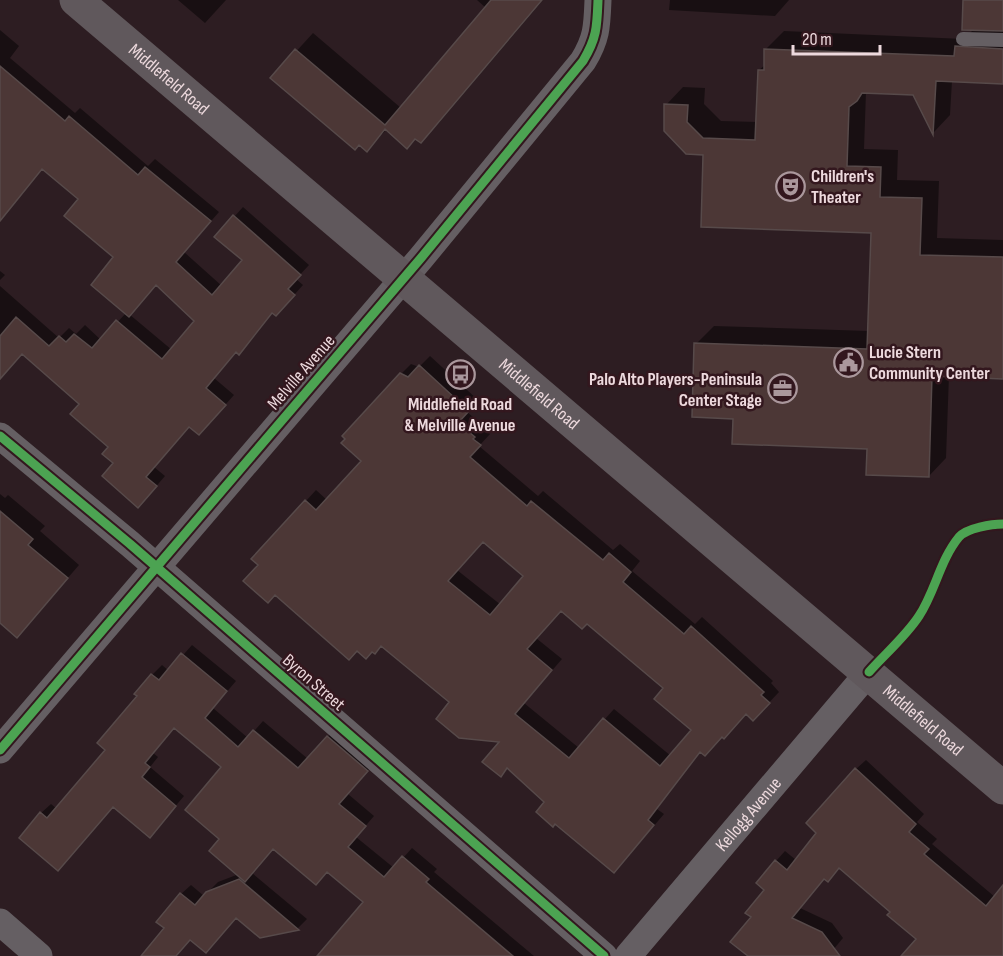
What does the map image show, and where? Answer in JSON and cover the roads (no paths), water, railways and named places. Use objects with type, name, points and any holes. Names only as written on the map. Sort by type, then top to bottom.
[{"type":"main road","name":"Middlefield Road","points":[[76,0],[1003,788]]},
{"type":"street","name":"Melville Avenue","points":[[0,750],[403,278],[583,61],[593,45],[597,26],[598,0]]},
{"type":"street","name":"Byron Street","points":[[0,436],[156,567],[604,956]]},
{"type":"street","name":"Kellogg Avenue","points":[[628,956],[869,672]]},
{"type":"street","points":[[0,922],[39,956]]},
{"type":"lane","points":[[963,39],[1003,40]]},
{"type":"place","name":"Children's Theater","points":[[790,186]]},
{"type":"place","name":"Lucie Stern Community Center","points":[[848,362]]},
{"type":"place","name":"Middlefield Road & Melville Avenue","points":[[460,375]]},
{"type":"place","name":"Palo Alto Players-Peninsula Center Stage","points":[[783,389]]}]
